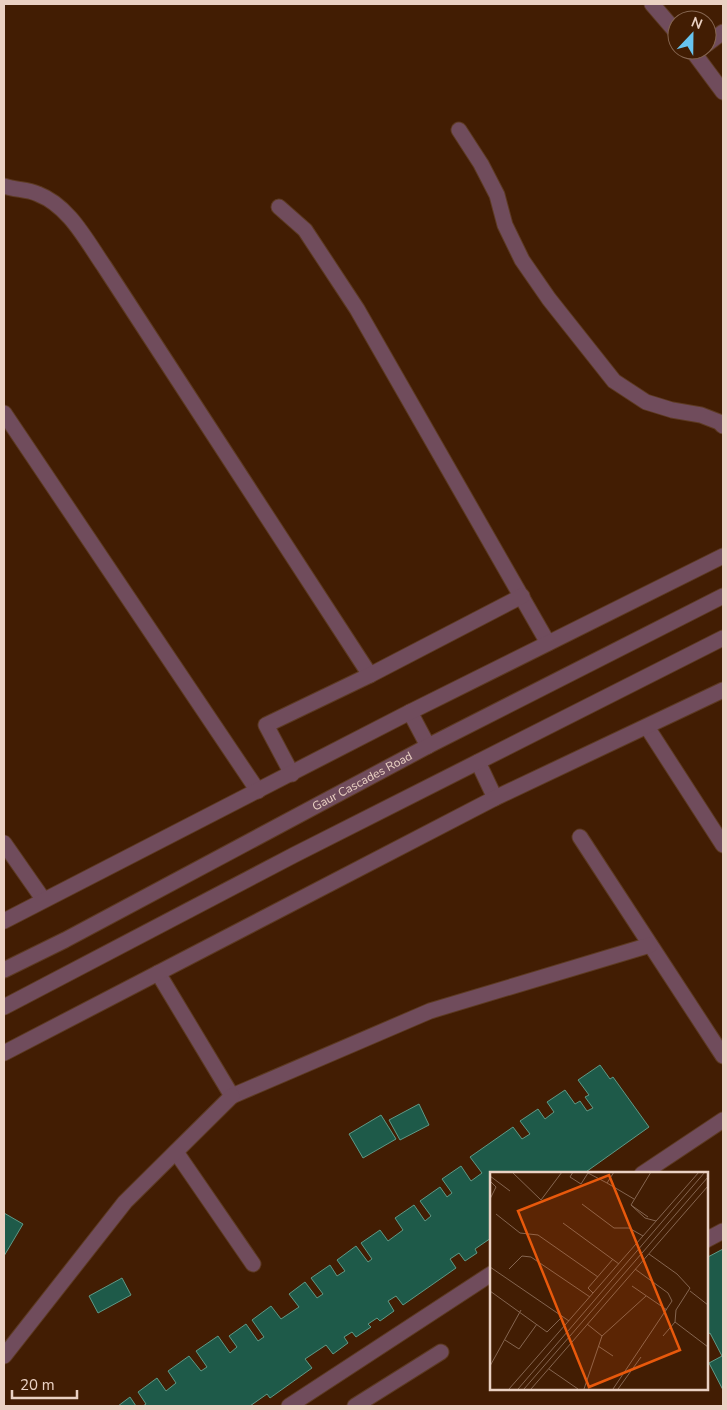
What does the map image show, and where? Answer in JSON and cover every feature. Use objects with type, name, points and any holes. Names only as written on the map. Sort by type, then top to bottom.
[{"type":"street","points":[[652,4],[667,21]]},
{"type":"street","points":[[701,60],[723,92]]},
{"type":"street","points":[[459,130],[481,164],[497,194],[505,225],[522,260],[549,299],[614,382],[646,402],[672,410],[701,415],[719,422],[723,426]]},
{"type":"street","points":[[4,186],[37,193],[54,201],[69,216],[110,274],[370,675]]},
{"type":"street","points":[[279,207],[305,230],[357,309],[548,643]]},
{"type":"street","points":[[4,413],[258,791]]},
{"type":"street","points":[[4,921],[43,899],[292,774],[410,712],[723,556]]},
{"type":"street","points":[[292,774],[266,725],[370,675],[522,596]]},
{"type":"street","name":"Gaur Cascades Road","points":[[4,970],[65,940],[428,746],[723,596]]},
{"type":"street","points":[[4,1007],[294,855],[723,638]]},
{"type":"street","points":[[4,1053],[495,798],[723,690]]},
{"type":"street","points":[[410,712],[428,746]]},
{"type":"street","points":[[647,727],[723,845]]},
{"type":"street","points":[[478,762],[495,798]]},
{"type":"street","points":[[580,837],[723,1056]]},
{"type":"street","points":[[5,849],[43,899]]},
{"type":"street","points":[[4,1356],[126,1202],[232,1096],[430,1011],[650,945]]},
{"type":"street","points":[[158,973],[232,1096]]},
{"type":"street","points":[[645,1172],[723,1120]]},
{"type":"street","points":[[176,1152],[253,1264]]},
{"type":"street","points":[[707,1239],[723,1231]]},
{"type":"street","points":[[290,1406],[490,1275]]},
{"type":"street","points":[[355,1406],[441,1352]]},
{"type":"building","points":[[600,1065],[610,1079],[613,1077],[649,1127],[586,1172],[490,1172],[490,1239],[475,1249],[477,1253],[465,1261],[459,1253],[450,1259],[456,1268],[403,1305],[396,1296],[388,1301],[394,1311],[380,1321],[377,1318],[368,1324],[371,1327],[356,1337],[352,1332],[344,1337],[348,1343],[333,1354],[326,1345],[305,1359],[312,1368],[270,1398],[267,1394],[250,1406],[143,1406],[146,1404],[138,1392],[157,1378],[166,1391],[176,1383],[168,1371],[189,1356],[201,1371],[207,1367],[196,1351],[218,1336],[230,1353],[237,1347],[229,1336],[246,1324],[258,1341],[264,1337],[252,1320],[271,1306],[281,1319],[299,1307],[289,1294],[305,1282],[317,1298],[323,1294],[311,1278],[330,1265],[337,1276],[345,1271],[337,1260],[356,1246],[368,1262],[372,1259],[361,1243],[380,1230],[388,1241],[403,1230],[395,1218],[414,1205],[425,1221],[431,1216],[420,1201],[440,1187],[447,1197],[452,1193],[442,1179],[461,1166],[471,1181],[482,1173],[470,1157],[513,1127],[522,1139],[530,1134],[520,1121],[538,1109],[545,1119],[554,1112],[547,1102],[565,1090],[575,1104],[580,1101],[587,1111],[593,1108],[585,1097],[589,1095],[578,1080]]},
{"type":"building","points":[[419,1104],[429,1125],[400,1140],[389,1120]]},
{"type":"building","points":[[381,1115],[396,1139],[363,1158],[349,1134]]},
{"type":"building","points":[[4,1213],[23,1224],[4,1256]]},
{"type":"building","points":[[723,1249],[723,1390],[709,1363],[722,1356],[710,1333],[707,1334],[707,1257]]},
{"type":"building","points":[[122,1278],[131,1295],[98,1313],[89,1296]]},
{"type":"building","points":[[130,1397],[136,1406],[118,1406]]}]
